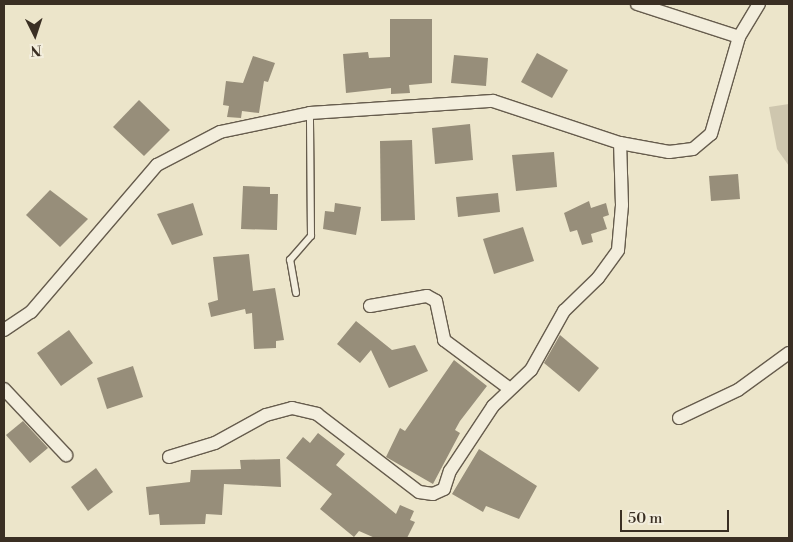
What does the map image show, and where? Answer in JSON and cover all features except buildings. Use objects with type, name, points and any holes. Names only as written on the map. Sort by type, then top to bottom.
[{"type":"street","points":[[637,4],[739,37]]},
{"type":"street","points":[[4,330],[31,312],[157,165],[220,132],[310,113],[493,101],[620,143],[668,152],[702,144],[711,134],[739,37],[759,4]]},
{"type":"street","points":[[169,457],[215,443],[266,415],[292,408],[317,414],[419,492],[433,494],[444,489],[450,471],[493,406],[531,370],[564,311],[598,278],[618,250],[622,205],[620,143]]},
{"type":"street","points":[[370,306],[428,296],[436,301],[444,340],[510,389]]},
{"type":"street","points":[[678,418],[738,390],[789,353]]},
{"type":"street","points":[[4,389],[66,455]]},
{"type":"lane","points":[[296,293],[290,260],[310,236],[310,113]]},
{"type":"shaded area","points":[[789,104],[789,166],[777,149],[769,107]]}]
